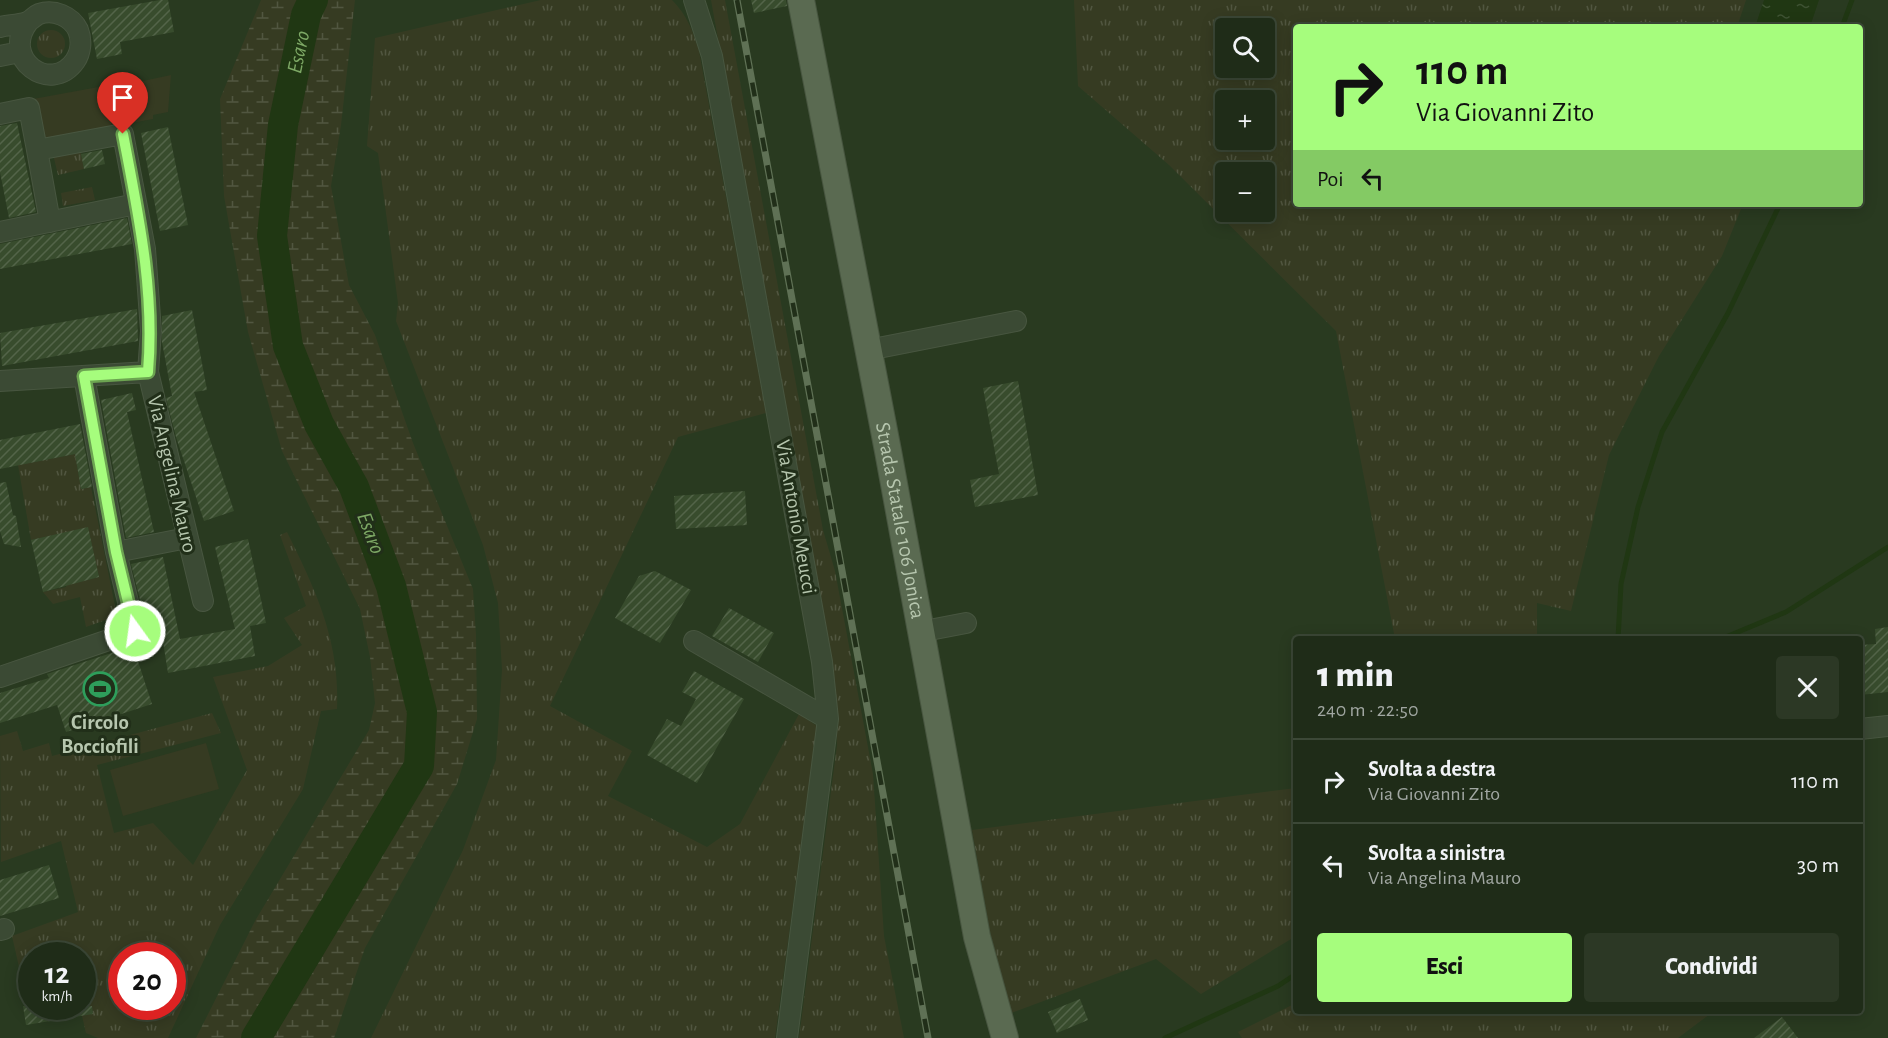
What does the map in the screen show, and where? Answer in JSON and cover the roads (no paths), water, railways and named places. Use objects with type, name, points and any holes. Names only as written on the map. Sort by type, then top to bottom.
[{"type":"main road","name":"Strada Statale 106 Jonica","points":[[801,0],[977,937],[1005,1038]]},
{"type":"street","name":"Via Antonio Meucci","points":[[694,0],[712,56],[822,662],[828,719],[787,1038]]},
{"type":"street","points":[[0,27],[28,22],[43,13],[64,15],[75,24],[80,35],[81,48],[74,63],[56,74],[34,70],[25,62],[20,52],[20,38],[28,22]]},
{"type":"street","points":[[0,56],[20,52]]},
{"type":"street","points":[[0,114],[28,108],[50,222]]},
{"type":"street","name":"Via Angelina Mauro","points":[[37,150],[123,134],[145,249],[151,331],[148,372],[202,601]]},
{"type":"street","points":[[0,232],[136,204]]},
{"type":"street","points":[[868,350],[1016,321]]},
{"type":"street","points":[[0,381],[148,372]]},
{"type":"street","points":[[0,677],[135,631],[116,552],[84,376]]},
{"type":"street","points":[[116,552],[187,538]]},
{"type":"street","points":[[919,632],[966,623]]},
{"type":"street","points":[[694,641],[828,719]]},
{"type":"street","points":[[1863,729],[1888,726]]},
{"type":"water","points":[[1764,0],[1819,0],[1811,24],[1756,24]]},
{"type":"waterway","name":"Esaro","points":[[256,1038],[419,766],[422,712],[391,586],[354,487],[319,424],[288,346],[272,236],[283,125],[306,15],[313,0]]},
{"type":"waterway","points":[[1843,24],[1852,0]]},
{"type":"waterway","points":[[1618,636],[1621,584],[1638,507],[1662,432],[1728,313],[1779,207]]},
{"type":"waterway","points":[[1728,636],[1786,612],[1888,547]]},
{"type":"waterway","points":[[1165,1038],[1278,986],[1293,976]]},
{"type":"railway","points":[[737,0],[928,1038]]},
{"type":"place","name":"Circolo Bocciofili","points":[[100,689]]}]
